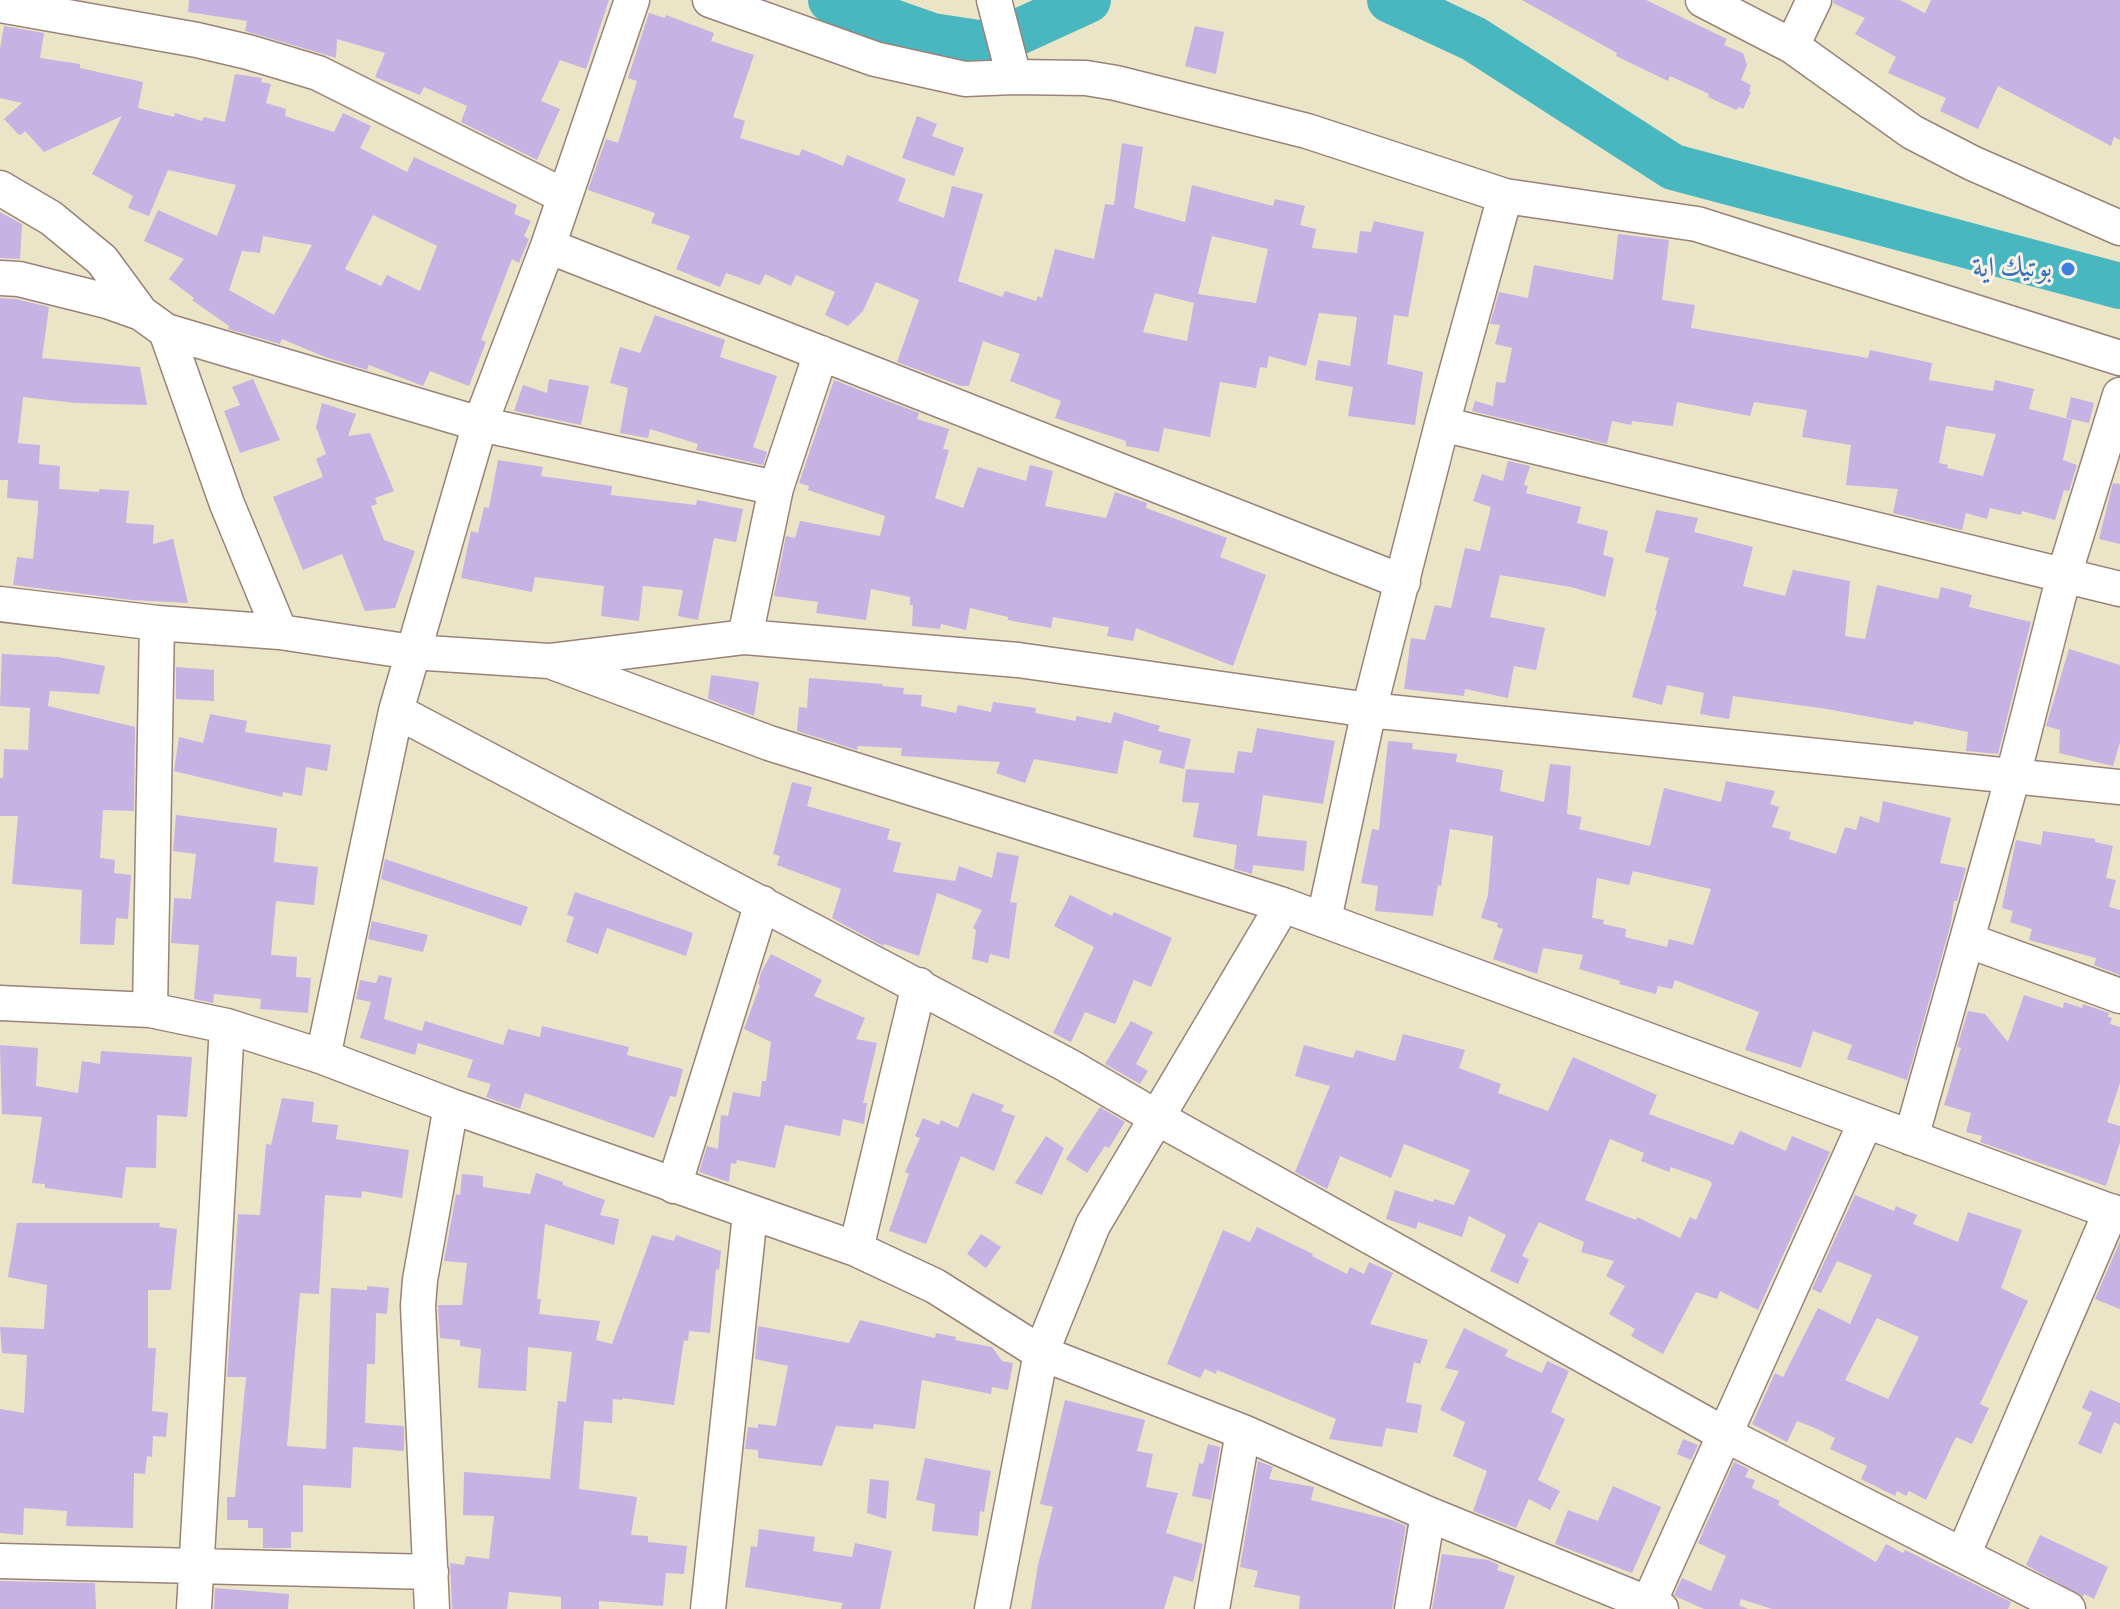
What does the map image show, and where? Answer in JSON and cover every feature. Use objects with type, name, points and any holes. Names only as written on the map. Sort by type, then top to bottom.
[{"type":"street","points":[[323,1057],[396,711],[412,652],[480,424],[548,246],[632,0]]},
{"type":"street","points":[[710,0],[875,59],[965,79],[1086,78],[1167,94],[1307,131],[1505,196],[1697,224],[2120,358]]},
{"type":"street","points":[[994,0],[1014,77]]},
{"type":"street","points":[[1703,0],[1792,46],[1912,132],[1972,163],[2120,228]]},
{"type":"street","points":[[1792,46],[1814,0]]},
{"type":"street","points":[[0,5],[197,40],[308,70],[564,196]]},
{"type":"street","points":[[0,188],[51,218],[102,260],[154,322],[280,632]]},
{"type":"street","points":[[1324,919],[1369,710],[1442,424],[1505,196]]},
{"type":"street","points":[[548,246],[1403,582]]},
{"type":"street","points":[[0,278],[19,279],[107,301],[154,322],[480,424],[776,488]]},
{"type":"street","points":[[745,637],[776,488],[821,353]]},
{"type":"street","points":[[1911,1138],[2013,776],[2064,575],[2120,395]]},
{"type":"street","points":[[1442,424],[2120,589]]},
{"type":"street","points":[[0,604],[157,623],[280,632],[412,652],[549,661],[745,637],[1018,660],[1369,710],[2120,787]]},
{"type":"street","points":[[150,1010],[157,623]]},
{"type":"street","points":[[549,661],[769,743],[1324,919],[2115,1213],[1963,1555]]},
{"type":"street","points":[[396,711],[1067,1065],[1724,1434],[2068,1609]]},
{"type":"street","points":[[674,1186],[762,903]]},
{"type":"street","points":[[992,1609],[1041,1353],[1093,1225],[1283,905]]},
{"type":"street","points":[[1967,940],[2120,996]]},
{"type":"street","points":[[856,1249],[919,985]]},
{"type":"street","points":[[0,1003],[150,1010],[227,1026],[323,1057],[750,1214],[856,1249],[935,1286],[1041,1353],[1243,1432],[1428,1514],[1652,1607],[1724,1434],[1866,1121]]},
{"type":"street","points":[[194,1609],[227,1026]]},
{"type":"street","points":[[432,1609],[418,1306],[451,1106]]},
{"type":"street","points":[[708,1609],[750,1214]]},
{"type":"street","points":[[1212,1609],[1243,1432]]},
{"type":"street","points":[[1412,1609],[1428,1514]]},
{"type":"street","points":[[0,1561],[431,1572]]},
{"type":"building","points":[[189,0],[609,0],[586,69],[560,60],[541,101],[560,109],[537,160],[461,122],[467,106],[424,87],[420,95],[375,77],[385,53],[337,39],[336,58],[245,31],[247,21],[188,12]]},
{"type":"building","points":[[1522,0],[1646,0],[1727,39],[1724,45],[1743,53],[1747,65],[1741,80],[1751,85],[1751,92],[1743,109],[1739,107],[1736,110],[1670,76],[1668,81],[1616,56],[1617,53]]},
{"type":"building","points":[[1834,0],[1900,0],[1925,13],[1931,0],[2120,0],[2120,140],[2114,137],[2111,146],[1998,86],[1978,129],[1940,111],[1946,98],[1888,73],[1896,57],[1855,34],[1865,18],[1833,3]]},
{"type":"building","points":[[649,13],[665,18],[666,15],[714,33],[711,41],[754,55],[733,117],[745,121],[740,138],[799,156],[802,149],[843,166],[847,155],[906,179],[898,201],[944,218],[952,186],[983,194],[958,281],[1002,297],[1005,291],[1036,301],[1038,296],[1042,298],[1055,249],[1094,259],[1105,204],[1114,205],[1122,143],[1143,147],[1134,208],[1185,222],[1192,185],[1273,206],[1275,199],[1305,206],[1300,225],[1316,229],[1312,248],[1357,253],[1360,231],[1371,232],[1374,221],[1424,232],[1408,317],[1394,315],[1387,364],[1423,372],[1415,425],[1348,416],[1353,387],[1315,380],[1318,360],[1350,366],[1357,317],[1319,313],[1306,366],[1269,356],[1267,368],[1260,367],[1256,388],[1220,382],[1210,437],[1164,428],[1159,452],[1126,446],[1126,441],[1055,418],[1061,401],[1010,381],[1020,354],[983,341],[969,386],[961,386],[897,362],[919,300],[876,282],[863,311],[848,326],[825,315],[835,292],[796,275],[791,286],[765,274],[760,285],[726,273],[720,287],[676,269],[690,236],[651,223],[655,213],[588,190],[606,139],[618,143],[637,81],[628,78]],"holes":[[[1212,236],[1268,249],[1256,303],[1198,294]],[[1155,293],[1194,303],[1187,341],[1143,332]]]},
{"type":"building","points":[[4,26],[44,33],[40,58],[80,64],[80,68],[143,82],[138,108],[174,117],[175,113],[202,121],[204,117],[225,122],[235,74],[262,78],[261,82],[271,84],[266,103],[286,109],[285,116],[334,132],[343,113],[371,126],[360,148],[407,172],[414,157],[517,205],[514,214],[531,221],[524,236],[529,239],[519,263],[512,259],[481,340],[486,342],[469,386],[430,371],[423,386],[369,365],[367,370],[325,357],[282,339],[280,344],[228,329],[229,326],[169,279],[184,259],[144,241],[158,210],[217,236],[236,185],[168,170],[149,216],[128,208],[133,196],[92,174],[122,116],[44,152],[25,131],[18,134],[4,119],[22,103],[0,98],[0,49]],"holes":[[[373,215],[437,246],[420,291],[387,275],[381,286],[345,269]],[[263,236],[312,245],[274,315],[229,290],[242,251],[260,253]]]},
{"type":"building","points":[[1195,26],[1224,32],[1216,74],[1185,66]]},
{"type":"building","points":[[917,116],[937,124],[932,136],[964,148],[954,176],[902,158]]},
{"type":"building","points":[[0,212],[22,224],[20,259],[0,258]]},
{"type":"building","points":[[1618,234],[1669,240],[1662,300],[1695,305],[1691,328],[1868,358],[1870,350],[1932,363],[1929,380],[1993,391],[1995,380],[2034,389],[2029,409],[2072,420],[2063,460],[2077,465],[2069,491],[2064,490],[2055,520],[2022,511],[2021,515],[1990,508],[1987,519],[1966,513],[1962,530],[1893,513],[1898,489],[1846,485],[1851,445],[1802,437],[1807,410],[1754,402],[1750,416],[1677,402],[1673,426],[1632,421],[1631,425],[1612,421],[1607,444],[1472,411],[1475,401],[1493,406],[1496,382],[1505,383],[1512,348],[1495,344],[1500,325],[1490,324],[1499,292],[1528,298],[1534,265],[1613,280]],"holes":[[[1946,426],[1996,434],[1983,476],[1947,468],[1948,465],[1939,463]]]},
{"type":"building","points":[[0,298],[49,307],[42,358],[140,367],[147,405],[75,403],[23,397],[18,443],[40,445],[39,464],[60,466],[59,489],[129,491],[126,523],[154,525],[153,544],[173,539],[188,603],[132,600],[13,585],[17,557],[33,559],[38,501],[7,498],[8,480],[0,480]]},
{"type":"building","points":[[655,315],[725,340],[720,357],[777,376],[753,447],[767,452],[763,465],[696,450],[698,444],[650,429],[648,438],[620,433],[628,388],[610,383],[620,347],[640,353]]},
{"type":"building","points":[[253,379],[280,440],[240,453],[224,411],[240,405],[232,387]]},
{"type":"building","points":[[549,379],[589,386],[581,425],[514,411],[523,385],[547,393]]},
{"type":"building","points":[[834,380],[919,413],[917,419],[949,429],[943,449],[949,450],[935,498],[963,508],[978,467],[1026,481],[1030,465],[1053,471],[1045,506],[1106,518],[1115,492],[1147,503],[1146,508],[1227,538],[1220,557],[1266,575],[1233,666],[1136,628],[1133,641],[1107,636],[1109,627],[1053,617],[1051,628],[1008,620],[1008,617],[970,608],[966,630],[941,624],[940,629],[912,626],[913,605],[910,605],[910,597],[871,589],[866,620],[816,613],[818,602],[774,596],[786,536],[795,538],[800,521],[880,536],[885,516],[808,490],[809,486],[799,483]]},
{"type":"building","points":[[2071,397],[2094,403],[2089,423],[2066,418]]},
{"type":"building","points":[[322,403],[356,414],[348,436],[370,433],[394,491],[375,498],[377,504],[371,506],[384,540],[415,551],[395,608],[365,611],[342,554],[303,570],[273,497],[323,477],[316,459],[326,454],[316,427]]},
{"type":"building","points":[[498,460],[543,467],[541,476],[612,486],[611,495],[696,505],[697,500],[743,509],[736,542],[714,538],[698,620],[678,616],[683,590],[643,586],[639,621],[601,616],[604,586],[535,577],[532,592],[461,578],[471,531],[478,533],[484,507],[489,508]]},
{"type":"building","points":[[1508,461],[1530,466],[1524,485],[1528,486],[1526,493],[1581,507],[1577,523],[1608,531],[1603,555],[1614,558],[1605,597],[1571,587],[1500,575],[1490,617],[1545,628],[1536,670],[1514,666],[1508,698],[1465,689],[1464,696],[1404,689],[1411,638],[1425,640],[1435,605],[1451,608],[1465,548],[1480,551],[1491,507],[1473,501],[1482,474],[1503,481]]},
{"type":"building","points":[[2113,483],[2120,484],[2120,544],[2099,539]]},
{"type":"building","points":[[1656,510],[1698,518],[1694,532],[1753,547],[1743,586],[1785,596],[1793,570],[1850,581],[1845,636],[1865,639],[1877,585],[1938,599],[1941,587],[1972,595],[1969,607],[2031,622],[1998,754],[1966,751],[1968,732],[1914,721],[1913,725],[1733,696],[1729,719],[1700,714],[1704,693],[1667,685],[1662,705],[1632,697],[1669,558],[1645,552]]},
{"type":"building","points":[[2069,649],[2120,665],[2120,742],[2113,766],[2059,753],[2060,730],[2046,726]]},
{"type":"building","points":[[2,654],[58,657],[105,666],[99,694],[50,691],[48,706],[135,727],[134,811],[103,810],[100,858],[115,860],[114,873],[131,875],[128,919],[116,918],[114,945],[80,944],[82,890],[12,884],[18,816],[0,816],[0,778],[3,778],[4,749],[28,750],[30,708],[0,706]]},
{"type":"building","points":[[176,667],[214,670],[214,701],[176,699]]},
{"type":"building","points":[[711,675],[759,682],[754,716],[708,699]]},
{"type":"building","points":[[809,678],[904,688],[903,694],[922,695],[921,706],[956,713],[958,705],[991,712],[993,702],[1036,708],[1035,713],[1076,721],[1076,716],[1111,723],[1114,712],[1160,726],[1158,731],[1191,739],[1184,769],[1159,763],[1162,751],[1124,740],[1117,774],[1034,759],[1025,783],[996,773],[1000,762],[901,756],[902,748],[858,746],[857,750],[797,731],[799,707],[807,708]]},
{"type":"building","points":[[210,714],[247,721],[245,732],[331,745],[327,771],[306,767],[302,796],[283,792],[282,797],[174,771],[179,737],[203,743]]},
{"type":"building","points":[[1257,728],[1335,741],[1323,804],[1263,795],[1257,836],[1307,841],[1304,871],[1253,865],[1252,874],[1234,869],[1237,845],[1193,837],[1199,803],[1182,802],[1186,769],[1234,773],[1238,751],[1252,753]]},
{"type":"building","points":[[1388,741],[1413,743],[1412,749],[1457,754],[1456,762],[1503,770],[1500,791],[1544,802],[1550,764],[1571,766],[1567,814],[1582,817],[1579,829],[1650,846],[1664,788],[1721,802],[1726,781],[1775,791],[1770,804],[1779,807],[1772,827],[1791,832],[1789,839],[1836,854],[1845,827],[1856,830],[1860,816],[1879,823],[1883,801],[1951,818],[1940,863],[1966,868],[1957,901],[1954,901],[1951,923],[1907,1080],[1847,1059],[1852,1045],[1813,1031],[1801,1068],[1745,1050],[1759,1012],[1675,980],[1672,989],[1658,986],[1656,994],[1579,969],[1583,955],[1543,948],[1537,974],[1493,959],[1503,929],[1497,927],[1498,923],[1481,918],[1488,895],[1493,836],[1450,829],[1433,916],[1375,911],[1378,886],[1361,883],[1372,829],[1379,830]],"holes":[[[1633,871],[1711,889],[1693,945],[1669,939],[1667,947],[1625,937],[1626,929],[1592,918],[1597,878],[1629,885]]]},
{"type":"building","points":[[792,782],[812,787],[807,806],[890,829],[887,839],[901,843],[893,872],[955,881],[959,866],[992,878],[997,852],[1019,856],[1010,902],[1017,903],[1009,959],[990,954],[988,963],[972,959],[976,930],[973,928],[982,910],[937,893],[919,956],[883,946],[832,918],[841,889],[777,865],[780,856],[773,854]]},
{"type":"building","points":[[176,815],[277,828],[274,862],[318,867],[314,905],[276,901],[271,955],[297,957],[296,977],[311,978],[308,1013],[260,1009],[261,999],[214,994],[213,1003],[194,999],[199,945],[171,943],[174,898],[191,899],[196,854],[173,851]]},
{"type":"building","points":[[2043,831],[2095,839],[2095,842],[2113,846],[2106,878],[2116,880],[2109,907],[2120,910],[2120,975],[2094,965],[2096,958],[2029,940],[2032,929],[2010,922],[2013,911],[2002,908],[2016,840],[2041,845]]},
{"type":"building","points":[[385,859],[528,907],[521,926],[381,879]]},
{"type":"building","points":[[575,892],[693,933],[686,956],[607,928],[598,954],[566,942],[574,917],[567,915]]},
{"type":"building","points":[[1070,895],[1112,916],[1114,912],[1172,938],[1151,987],[1134,980],[1115,1024],[1085,1012],[1071,1042],[1053,1033],[1094,947],[1054,926]]},
{"type":"building","points":[[372,921],[428,935],[423,952],[368,939]]},
{"type":"building","points":[[771,954],[822,980],[814,996],[865,1018],[856,1039],[877,1043],[863,1103],[867,1103],[864,1124],[843,1119],[840,1136],[785,1125],[775,1168],[737,1160],[736,1164],[731,1163],[729,1182],[699,1172],[707,1146],[718,1149],[721,1115],[728,1116],[733,1092],[760,1097],[762,1081],[766,1081],[771,1042],[744,1029],[760,985],[761,973]]},
{"type":"building","points":[[379,975],[392,978],[384,1019],[422,1031],[425,1021],[503,1045],[508,1029],[540,1037],[542,1026],[629,1047],[627,1055],[683,1069],[676,1097],[670,1096],[654,1138],[525,1093],[520,1109],[486,1097],[491,1084],[467,1077],[473,1060],[418,1043],[415,1055],[360,1038],[371,1002],[356,999],[360,980],[376,983]]},
{"type":"building","points":[[2024,995],[2063,1008],[2064,1002],[2082,1008],[2083,1004],[2109,1013],[2108,1017],[2112,1018],[2110,1024],[2120,1027],[2120,1083],[2107,1122],[2120,1126],[2120,1142],[2106,1186],[1980,1142],[1982,1136],[1966,1132],[1971,1113],[1944,1105],[1968,1011],[1985,1014],[2008,1042]]},
{"type":"building","points":[[1131,1021],[1153,1032],[1136,1064],[1148,1071],[1140,1084],[1105,1064]]},
{"type":"building","points":[[1403,1034],[1465,1050],[1459,1068],[1501,1084],[1498,1093],[1548,1111],[1573,1057],[1657,1095],[1649,1114],[1733,1145],[1740,1131],[1786,1151],[1792,1136],[1830,1152],[1758,1310],[1720,1291],[1717,1299],[1696,1292],[1663,1354],[1631,1336],[1635,1329],[1609,1314],[1625,1286],[1606,1276],[1614,1261],[1581,1252],[1584,1242],[1539,1222],[1522,1256],[1529,1259],[1518,1284],[1490,1271],[1506,1235],[1469,1216],[1462,1237],[1418,1222],[1416,1229],[1386,1219],[1395,1190],[1454,1205],[1470,1170],[1404,1144],[1391,1178],[1340,1156],[1327,1189],[1295,1172],[1330,1086],[1295,1076],[1304,1045],[1353,1058],[1356,1050],[1395,1061]],"holes":[[[1610,1139],[1644,1153],[1641,1161],[1669,1172],[1671,1167],[1712,1184],[1696,1220],[1690,1217],[1680,1238],[1637,1217],[1636,1220],[1585,1200]]]},
{"type":"building","points":[[0,1045],[38,1048],[36,1086],[78,1093],[82,1061],[100,1064],[101,1051],[192,1057],[187,1117],[157,1115],[156,1168],[126,1167],[122,1198],[45,1188],[45,1184],[32,1183],[42,1117],[2,1114]]},
{"type":"building","points":[[972,1093],[1004,1105],[1001,1111],[1015,1116],[994,1171],[961,1156],[926,1244],[889,1231],[909,1174],[905,1172],[920,1138],[915,1136],[923,1118],[939,1125],[941,1120],[958,1128]]},
{"type":"building","points":[[282,1098],[314,1102],[312,1122],[338,1125],[336,1139],[409,1150],[402,1198],[362,1191],[361,1198],[325,1195],[319,1294],[300,1293],[287,1446],[326,1449],[331,1288],[367,1290],[367,1286],[389,1288],[387,1314],[376,1313],[375,1364],[367,1364],[365,1423],[404,1426],[404,1451],[353,1447],[351,1488],[303,1485],[303,1532],[291,1532],[291,1548],[263,1548],[263,1528],[248,1528],[248,1520],[227,1520],[227,1497],[235,1497],[246,1377],[227,1377],[238,1214],[260,1215],[266,1144],[271,1145]]},
{"type":"building","points":[[1100,1107],[1125,1122],[1109,1148],[1105,1146],[1087,1173],[1066,1159]]},
{"type":"building","points":[[1046,1136],[1064,1148],[1042,1195],[1015,1183]]},
{"type":"building","points":[[536,1173],[605,1200],[600,1215],[619,1219],[614,1245],[545,1224],[537,1299],[541,1299],[539,1314],[600,1321],[596,1340],[612,1344],[652,1235],[674,1241],[676,1235],[721,1251],[719,1270],[716,1269],[710,1333],[689,1331],[688,1341],[684,1340],[674,1405],[613,1399],[612,1423],[584,1421],[579,1489],[637,1497],[631,1535],[648,1536],[648,1542],[687,1546],[684,1574],[666,1573],[663,1606],[599,1601],[599,1609],[561,1609],[561,1597],[509,1592],[507,1609],[452,1609],[450,1563],[464,1565],[466,1556],[489,1559],[494,1516],[463,1515],[464,1472],[550,1479],[558,1401],[566,1402],[572,1352],[528,1347],[526,1391],[478,1388],[481,1349],[460,1346],[460,1340],[440,1338],[438,1305],[462,1305],[467,1263],[444,1261],[456,1194],[460,1195],[462,1174],[483,1176],[483,1187],[530,1194]]},
{"type":"building","points":[[1855,1195],[1894,1211],[1896,1206],[1917,1215],[1913,1224],[1958,1242],[1968,1212],[2022,1230],[2001,1288],[2028,1301],[1980,1404],[1989,1408],[1972,1444],[1956,1437],[1926,1500],[1909,1491],[1906,1496],[1897,1491],[1895,1496],[1861,1479],[1867,1466],[1830,1449],[1835,1438],[1815,1428],[1797,1421],[1787,1442],[1752,1424],[1775,1373],[1783,1377],[1818,1308],[1850,1324],[1872,1275],[1837,1261],[1821,1293],[1812,1289]],"holes":[[[1877,1318],[1919,1337],[1888,1399],[1845,1380]]]},
{"type":"building","points":[[17,1223],[160,1223],[159,1227],[177,1229],[171,1290],[148,1290],[148,1348],[156,1348],[152,1411],[168,1413],[166,1437],[153,1436],[152,1457],[147,1456],[145,1474],[134,1473],[133,1528],[66,1526],[67,1511],[24,1508],[23,1535],[0,1533],[0,1409],[24,1413],[27,1355],[2,1353],[0,1327],[44,1329],[47,1285],[8,1277]]},
{"type":"building","points":[[1257,1227],[1347,1274],[1350,1267],[1364,1274],[1369,1262],[1393,1273],[1370,1324],[1428,1340],[1420,1364],[1414,1362],[1406,1402],[1422,1405],[1417,1433],[1386,1428],[1382,1447],[1329,1439],[1336,1419],[1217,1370],[1216,1374],[1205,1369],[1200,1378],[1167,1364],[1223,1230],[1250,1242]]},
{"type":"building","points":[[981,1234],[1001,1247],[986,1268],[967,1254]]},
{"type":"building","points":[[2120,1241],[2120,1309],[2095,1299]]},
{"type":"building","points":[[860,1320],[935,1338],[936,1333],[992,1347],[1002,1361],[1013,1363],[1008,1390],[992,1387],[991,1394],[922,1380],[915,1429],[874,1424],[873,1429],[836,1426],[822,1466],[758,1458],[758,1450],[745,1449],[748,1427],[758,1428],[758,1424],[776,1426],[788,1366],[755,1359],[758,1326],[849,1343]]},
{"type":"building","points":[[1464,1328],[1508,1350],[1505,1356],[1542,1373],[1547,1361],[1569,1371],[1551,1412],[1565,1419],[1538,1480],[1560,1491],[1550,1510],[1529,1499],[1516,1528],[1473,1511],[1487,1471],[1453,1456],[1465,1422],[1440,1410],[1459,1371],[1445,1368]]},
{"type":"building","points":[[2090,1390],[2120,1403],[2120,1425],[2114,1422],[2101,1454],[2078,1444],[2092,1413],[2082,1408]]},
{"type":"building","points":[[1065,1400],[1145,1420],[1137,1451],[1153,1454],[1146,1487],[1178,1493],[1166,1533],[1203,1544],[1193,1582],[1174,1576],[1164,1609],[1031,1609],[1038,1565],[1053,1507],[1040,1504]]},
{"type":"building","points":[[1683,1439],[1698,1445],[1691,1460],[1677,1454]]},
{"type":"building","points":[[1208,1444],[1220,1447],[1211,1500],[1192,1496],[1199,1463],[1203,1464]]},
{"type":"building","points":[[925,1458],[991,1471],[984,1512],[980,1511],[978,1536],[932,1531],[935,1504],[916,1500]]},
{"type":"building","points":[[1258,1461],[1273,1467],[1269,1479],[1314,1487],[1311,1500],[1406,1526],[1392,1609],[1299,1609],[1300,1596],[1254,1587],[1258,1571],[1240,1567]]},
{"type":"building","points":[[1734,1462],[1749,1469],[1745,1477],[1755,1480],[1752,1488],[1780,1501],[1778,1505],[1876,1562],[1886,1544],[1903,1553],[1905,1550],[2011,1602],[2008,1609],[1772,1609],[1741,1599],[1739,1605],[1748,1609],[1704,1609],[1677,1597],[1674,1595],[1682,1578],[1711,1591],[1726,1556],[1698,1543]]},
{"type":"building","points":[[870,1479],[889,1481],[886,1519],[867,1513]]},
{"type":"building","points":[[1613,1486],[1661,1507],[1632,1573],[1555,1544],[1568,1510],[1598,1521]]},
{"type":"building","points":[[759,1529],[815,1537],[813,1551],[852,1557],[855,1543],[892,1551],[880,1609],[841,1609],[843,1603],[745,1587],[751,1546],[757,1547]]},
{"type":"building","points":[[2040,1535],[2108,1567],[2094,1599],[2084,1594],[2083,1597],[2026,1565]]},
{"type":"building","points":[[1442,1554],[1488,1560],[1499,1565],[1497,1570],[1515,1576],[1504,1609],[1432,1609]]},
{"type":"building","points":[[0,1581],[95,1583],[96,1609],[0,1609]]},
{"type":"building","points":[[215,1588],[289,1594],[288,1609],[214,1609]]},
{"type":"waterway","points":[[831,0],[932,36],[978,43]]},
{"type":"waterway","points":[[1016,33],[1088,0]]},
{"type":"waterway","points":[[1390,0],[1474,39],[1673,167],[2120,286]]},
{"type":"place","name":"بوتيك اية","points":[[2068,269]]}]
